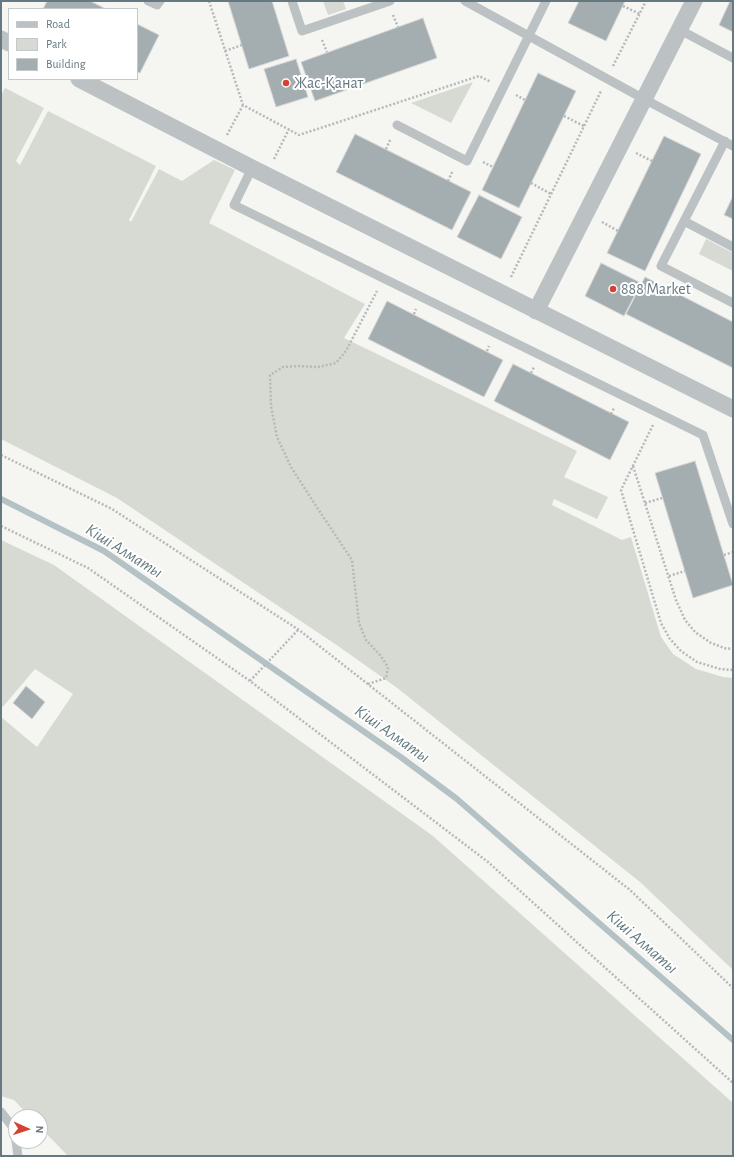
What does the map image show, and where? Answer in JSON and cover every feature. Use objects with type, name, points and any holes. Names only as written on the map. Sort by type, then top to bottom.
[{"type":"street","points":[[536,311],[694,1]]},
{"type":"street","points":[[81,80],[259,172],[733,410]]},
{"type":"lane","points":[[148,1],[157,5],[160,1]]},
{"type":"lane","points":[[292,1],[302,31],[390,1]]},
{"type":"lane","points":[[465,1],[733,146]]},
{"type":"lane","points":[[397,124],[467,161],[546,1]]},
{"type":"lane","points":[[680,30],[733,58]]},
{"type":"lane","points":[[724,141],[661,266],[733,303]]},
{"type":"lane","points":[[259,172],[234,206],[703,435],[733,524]]},
{"type":"lane","points":[[684,221],[733,247]]},
{"type":"lane","points":[[1,1112],[8,1122]]},
{"type":"path","points":[[209,1],[243,105],[299,135],[480,76],[503,89]]},
{"type":"path","points":[[502,294],[646,1]]},
{"type":"path","points":[[623,6],[640,14]]},
{"type":"path","points":[[226,51],[242,45]]},
{"type":"path","points":[[219,151],[243,105]]},
{"type":"path","points":[[564,116],[584,126]]},
{"type":"path","points":[[259,172],[289,129]]},
{"type":"path","points":[[634,152],[652,161]]},
{"type":"path","points":[[531,183],[551,194]]},
{"type":"path","points":[[601,222],[618,231]]},
{"type":"path","points":[[368,684],[386,678],[388,667],[380,655],[366,640],[359,623],[352,560],[291,467],[277,437],[270,406],[270,375],[283,367],[318,367],[336,363],[346,351],[384,280]]},
{"type":"path","points":[[658,414],[621,490],[661,623],[670,639],[681,651],[697,662],[720,669],[733,670]]},
{"type":"path","points":[[1,455],[112,509],[298,630],[630,890],[733,988]]},
{"type":"path","points":[[633,466],[676,600],[685,620],[695,632],[711,643],[727,648],[733,648]]},
{"type":"path","points":[[645,503],[662,498]]},
{"type":"path","points":[[1,526],[88,568],[250,681],[488,862],[733,1084]]},
{"type":"path","points":[[724,555],[733,552]]},
{"type":"path","points":[[669,576],[685,571]]},
{"type":"path","points":[[250,681],[298,630]]},
{"type":"green space","points":[[323,1],[343,1],[346,9],[328,15]]},
{"type":"green space","points":[[473,82],[451,123],[411,103]]},
{"type":"green space","points":[[5,88],[44,108],[16,161],[20,165],[48,111],[156,166],[129,220],[131,222],[159,169],[182,181],[214,160],[235,170],[209,223],[365,304],[344,338],[577,451],[564,477],[608,497],[597,519],[554,499],[552,505],[622,540],[631,537],[661,637],[673,654],[696,669],[723,677],[733,678],[733,970],[640,882],[396,687],[338,646],[117,498],[1,439],[1,95]]},
{"type":"green space","points":[[706,239],[733,253],[733,271],[699,254]]},
{"type":"green space","points":[[1,540],[54,565],[433,836],[733,1103],[733,1156],[68,1156],[48,1135],[48,1109],[22,1109],[14,1100],[1,1096],[1,717],[37,747],[73,694],[35,669],[1,709]]},
{"type":"building","points":[[47,1],[90,1],[104,8],[44,8]]},
{"type":"building","points":[[228,1],[272,1],[289,56],[249,69]]},
{"type":"building","points":[[579,1],[625,1],[606,41],[568,23]]},
{"type":"building","points":[[730,1],[733,1],[733,32],[719,25]]},
{"type":"building","points":[[423,18],[437,58],[315,101],[301,62]]},
{"type":"building","points":[[138,24],[159,35],[140,73],[138,72]]},
{"type":"building","name":"Жас-Қанат","points":[[296,59],[308,97],[276,107],[264,69]]},
{"type":"building","points":[[538,73],[576,91],[519,208],[482,190]]},
{"type":"building","points":[[355,134],[471,192],[452,230],[336,172]]},
{"type":"building","points":[[664,136],[701,154],[645,271],[607,253]]},
{"type":"building","points":[[479,195],[522,217],[501,259],[457,237]]},
{"type":"building","points":[[733,196],[733,219],[724,215]]},
{"type":"building","name":"888 Market","points":[[601,263],[641,283],[624,316],[585,296]]},
{"type":"building","points":[[645,277],[733,322],[733,368],[626,314]]},
{"type":"building","points":[[387,301],[503,360],[484,397],[368,339]]},
{"type":"building","points":[[513,364],[629,422],[610,460],[494,401]]},
{"type":"building","points":[[695,461],[733,585],[693,598],[655,473]]},
{"type":"building","points":[[26,686],[45,702],[32,719],[13,703]]},
{"type":"waterway","name":"Кіші Алматы","points":[[1,499],[104,551],[402,758],[457,799],[733,1040]]},
{"type":"place","name":"Жас-Қанат","points":[[286,83]]},
{"type":"place","name":"888 Market","points":[[613,289]]}]
